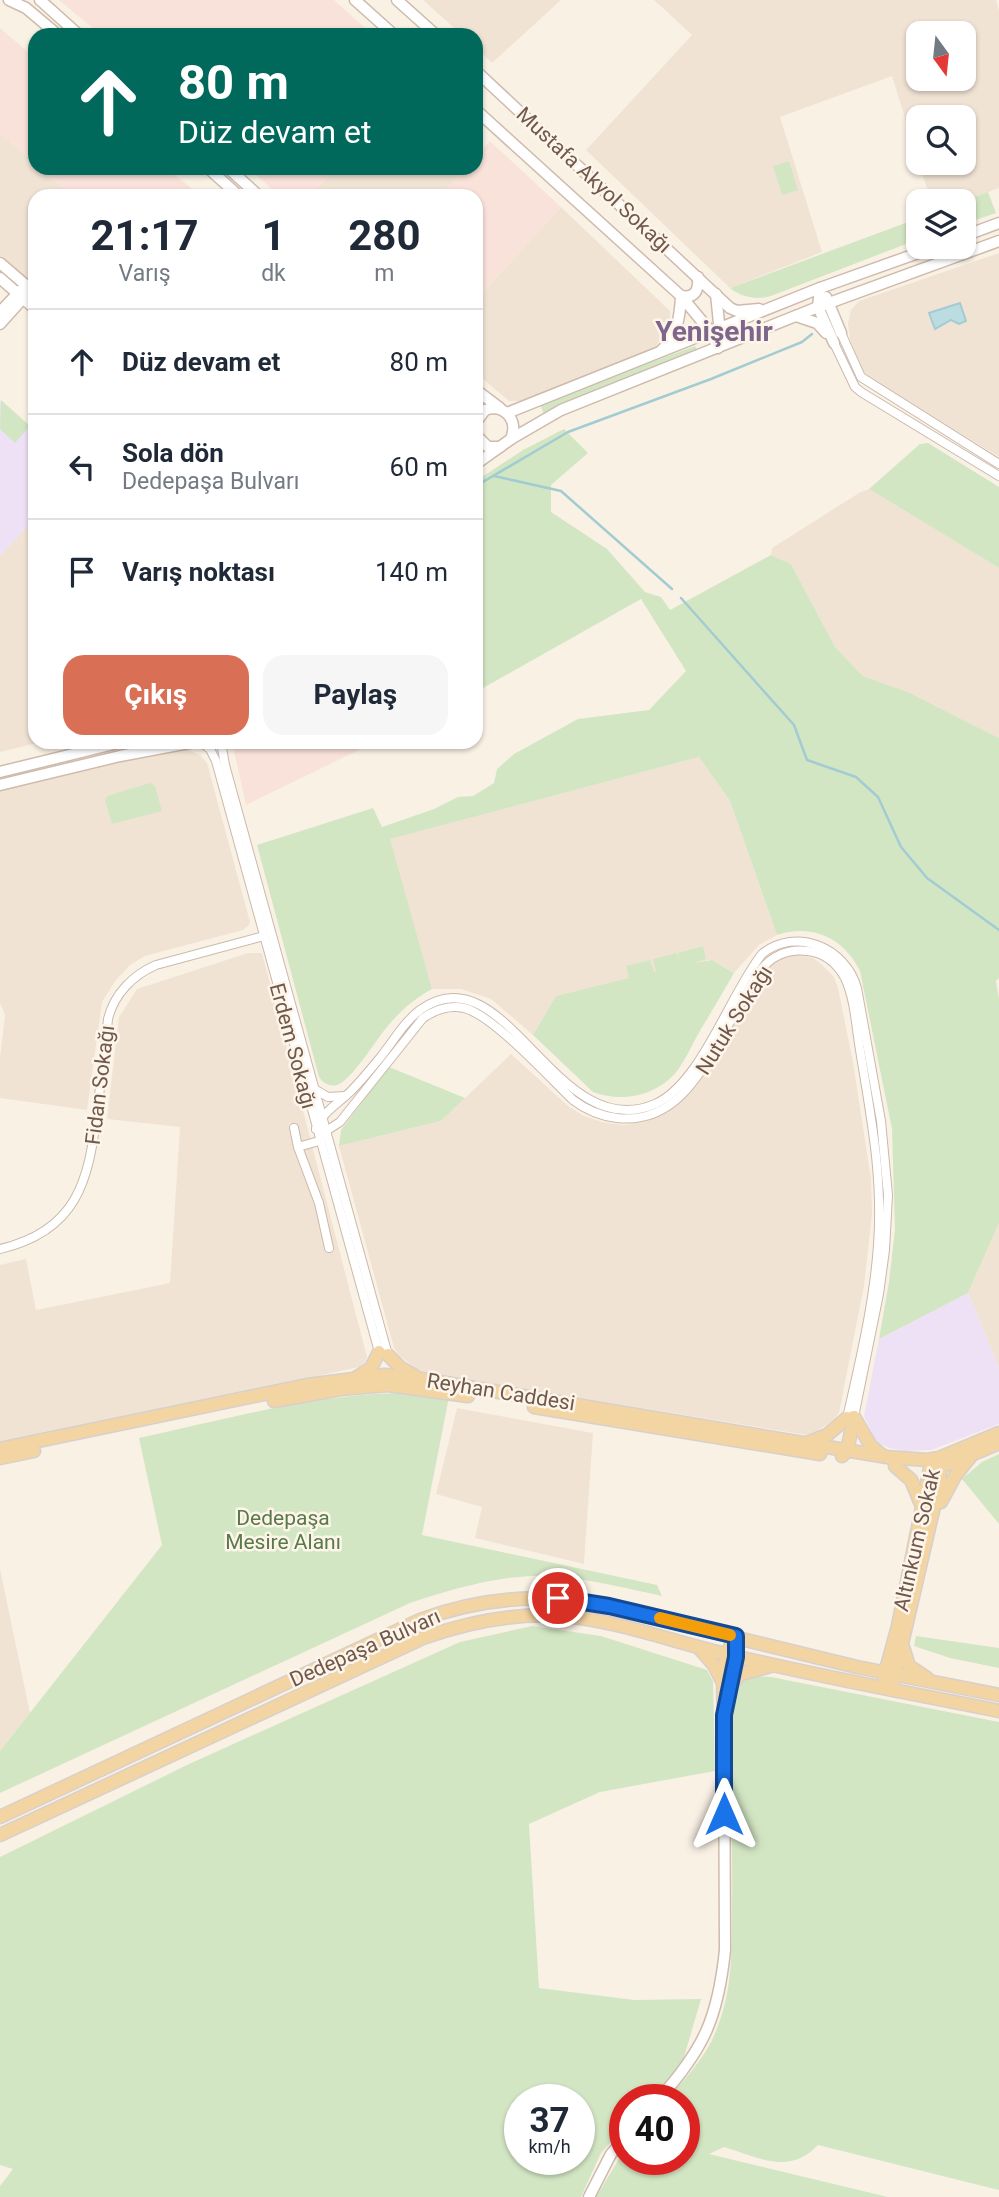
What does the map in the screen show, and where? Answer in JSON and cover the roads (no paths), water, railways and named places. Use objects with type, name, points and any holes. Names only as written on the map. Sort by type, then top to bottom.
[{"type":"main road","points":[[384,1354],[389,1378],[891,1461],[934,1464],[973,1455],[999,1443]]},
{"type":"main road","points":[[354,1379],[371,1368],[384,1354]]},
{"type":"main road","points":[[384,1354],[406,1371],[425,1380]]},
{"type":"main road","name":"Reyhan Caddesi","points":[[0,1458],[389,1378]]},
{"type":"main road","name":"Reyhan Caddesi","points":[[0,1449],[307,1385],[389,1378],[425,1380],[806,1443],[843,1453]]},
{"type":"main road","points":[[806,1443],[827,1436],[850,1417]]},
{"type":"main road","points":[[843,1453],[850,1417]]},
{"type":"main road","points":[[850,1417],[871,1446],[891,1461],[916,1487],[922,1507]]},
{"type":"main road","points":[[934,1464],[999,1433]]},
{"type":"main road","points":[[932,1521],[949,1485],[973,1455]]},
{"type":"main road","name":"Altınkum Sokak","points":[[897,1647],[898,1626],[922,1507],[934,1464]]},
{"type":"main road","name":"Altınkum Sokak","points":[[885,1688],[883,1682],[890,1673],[932,1521],[940,1481],[934,1464]]},
{"type":"main road","name":"Dedepaşa Bulvarı","points":[[0,1817],[420,1620],[461,1607],[508,1599],[558,1598],[609,1606],[857,1667],[999,1695]]},
{"type":"main road","name":"Dedepaşa Bulvarı","points":[[0,1835],[423,1638],[463,1625],[524,1616],[572,1617],[629,1628],[731,1656],[999,1711]]},
{"type":"main road","points":[[724,1715],[726,1686],[736,1636]]},
{"type":"main road","points":[[698,1647],[714,1665],[726,1686]]},
{"type":"main road","points":[[857,1667],[870,1663],[897,1647],[909,1666],[937,1683]]},
{"type":"main road","points":[[726,1686],[741,1674],[777,1665]]},
{"type":"street","points":[[9,0],[26,8],[50,28]]},
{"type":"street","points":[[40,0],[71,28]]},
{"type":"street","points":[[355,0],[386,28]]},
{"type":"street","points":[[397,0],[428,28]]},
{"type":"street","name":"Mustafa Akyol Sokağı","points":[[483,77],[730,308],[737,311],[772,308]]},
{"type":"street","name":"Mustafa Akyol Sokağı","points":[[483,82],[489,83]]},
{"type":"street","name":"Mustafa Akyol Sokağı","points":[[483,116],[716,330]]},
{"type":"street","points":[[216,175],[231,189]]},
{"type":"street","points":[[236,175],[251,189]]},
{"type":"street","points":[[976,232],[999,223]]},
{"type":"street","points":[[483,459],[511,439],[562,410],[830,302],[999,241]]},
{"type":"street","points":[[483,413],[496,408],[504,412],[820,288],[906,257]]},
{"type":"street","points":[[0,263],[27,292]]},
{"type":"street","points":[[660,352],[676,331],[681,296],[688,298],[697,291],[698,277]]},
{"type":"street","points":[[0,278],[27,292]]},
{"type":"street","points":[[820,288],[830,302],[861,377],[999,464]]},
{"type":"street","points":[[820,288],[818,307],[853,383],[861,392],[999,476]]},
{"type":"street","points":[[0,312],[27,292]]},
{"type":"street","points":[[0,324],[27,292]]},
{"type":"street","points":[[716,294],[718,348]]},
{"type":"street","points":[[841,333],[842,308],[853,294]]},
{"type":"street","points":[[796,316],[817,323],[834,343]]},
{"type":"street","points":[[483,396],[504,412],[514,426],[511,439]]},
{"type":"street","points":[[483,442],[488,447],[500,447]]},
{"type":"street","points":[[0,772],[94,749]]},
{"type":"street","points":[[119,749],[120,756]]},
{"type":"street","points":[[0,785],[120,756],[162,749]]},
{"type":"street","name":"Erdem Sokağı","points":[[210,749],[216,761],[319,1141],[384,1354]]},
{"type":"street","name":"Erdem Sokağı","points":[[222,749],[384,1354]]},
{"type":"street","name":"Fidan Sokağı","points":[[0,1249],[29,1240],[46,1230],[69,1209],[83,1186],[93,1152],[108,1019],[111,1006],[119,995],[142,971],[156,965],[264,936]]},
{"type":"street","name":"Nutuk Sokağı","points":[[316,1129],[322,1116],[345,1097],[376,1063],[399,1031],[419,1011],[436,1002],[461,999],[477,1003],[495,1014],[594,1104],[619,1109],[637,1109],[651,1105],[674,1092],[691,1073],[762,954],[776,946],[795,942],[816,944],[826,949],[844,963],[857,988],[881,1121],[888,1195],[879,1294],[850,1417]]},
{"type":"street","name":"Nutuk Sokağı","points":[[326,1131],[340,1122],[415,1025],[430,1013],[452,1008],[465,1009],[486,1018],[586,1109],[597,1114],[621,1118],[639,1118],[655,1113],[675,1102],[699,1076],[763,966],[776,956],[797,950],[823,955],[841,971],[851,996],[880,1180],[878,1249],[850,1417]]},
{"type":"street","points":[[314,1088],[328,1097],[345,1097]]},
{"type":"street","points":[[294,1128],[298,1147],[319,1203],[330,1248]]},
{"type":"street","points":[[316,1129],[326,1131]]},
{"type":"street","points":[[298,1147],[319,1141]]},
{"type":"street","points":[[672,2084],[701,2044],[712,2019],[721,1987],[725,1950],[724,1715]]},
{"type":"street","points":[[589,2197],[609,2158]]},
{"type":"water","points":[[960,303],[966,321],[959,324],[951,320],[935,329],[929,313]]},
{"type":"waterway","points":[[483,482],[568,432],[711,379],[802,342],[812,334]]},
{"type":"waterway","points":[[494,476],[561,491],[672,589]]},
{"type":"waterway","points":[[681,598],[794,725],[807,760],[856,777],[878,797],[901,847],[927,878],[999,930]]},
{"type":"district","name":"Yenişehir","points":[[714,331]]},
{"type":"park label","name":"Dedepaşa Mesire Alanı","points":[[283,1530]]}]
